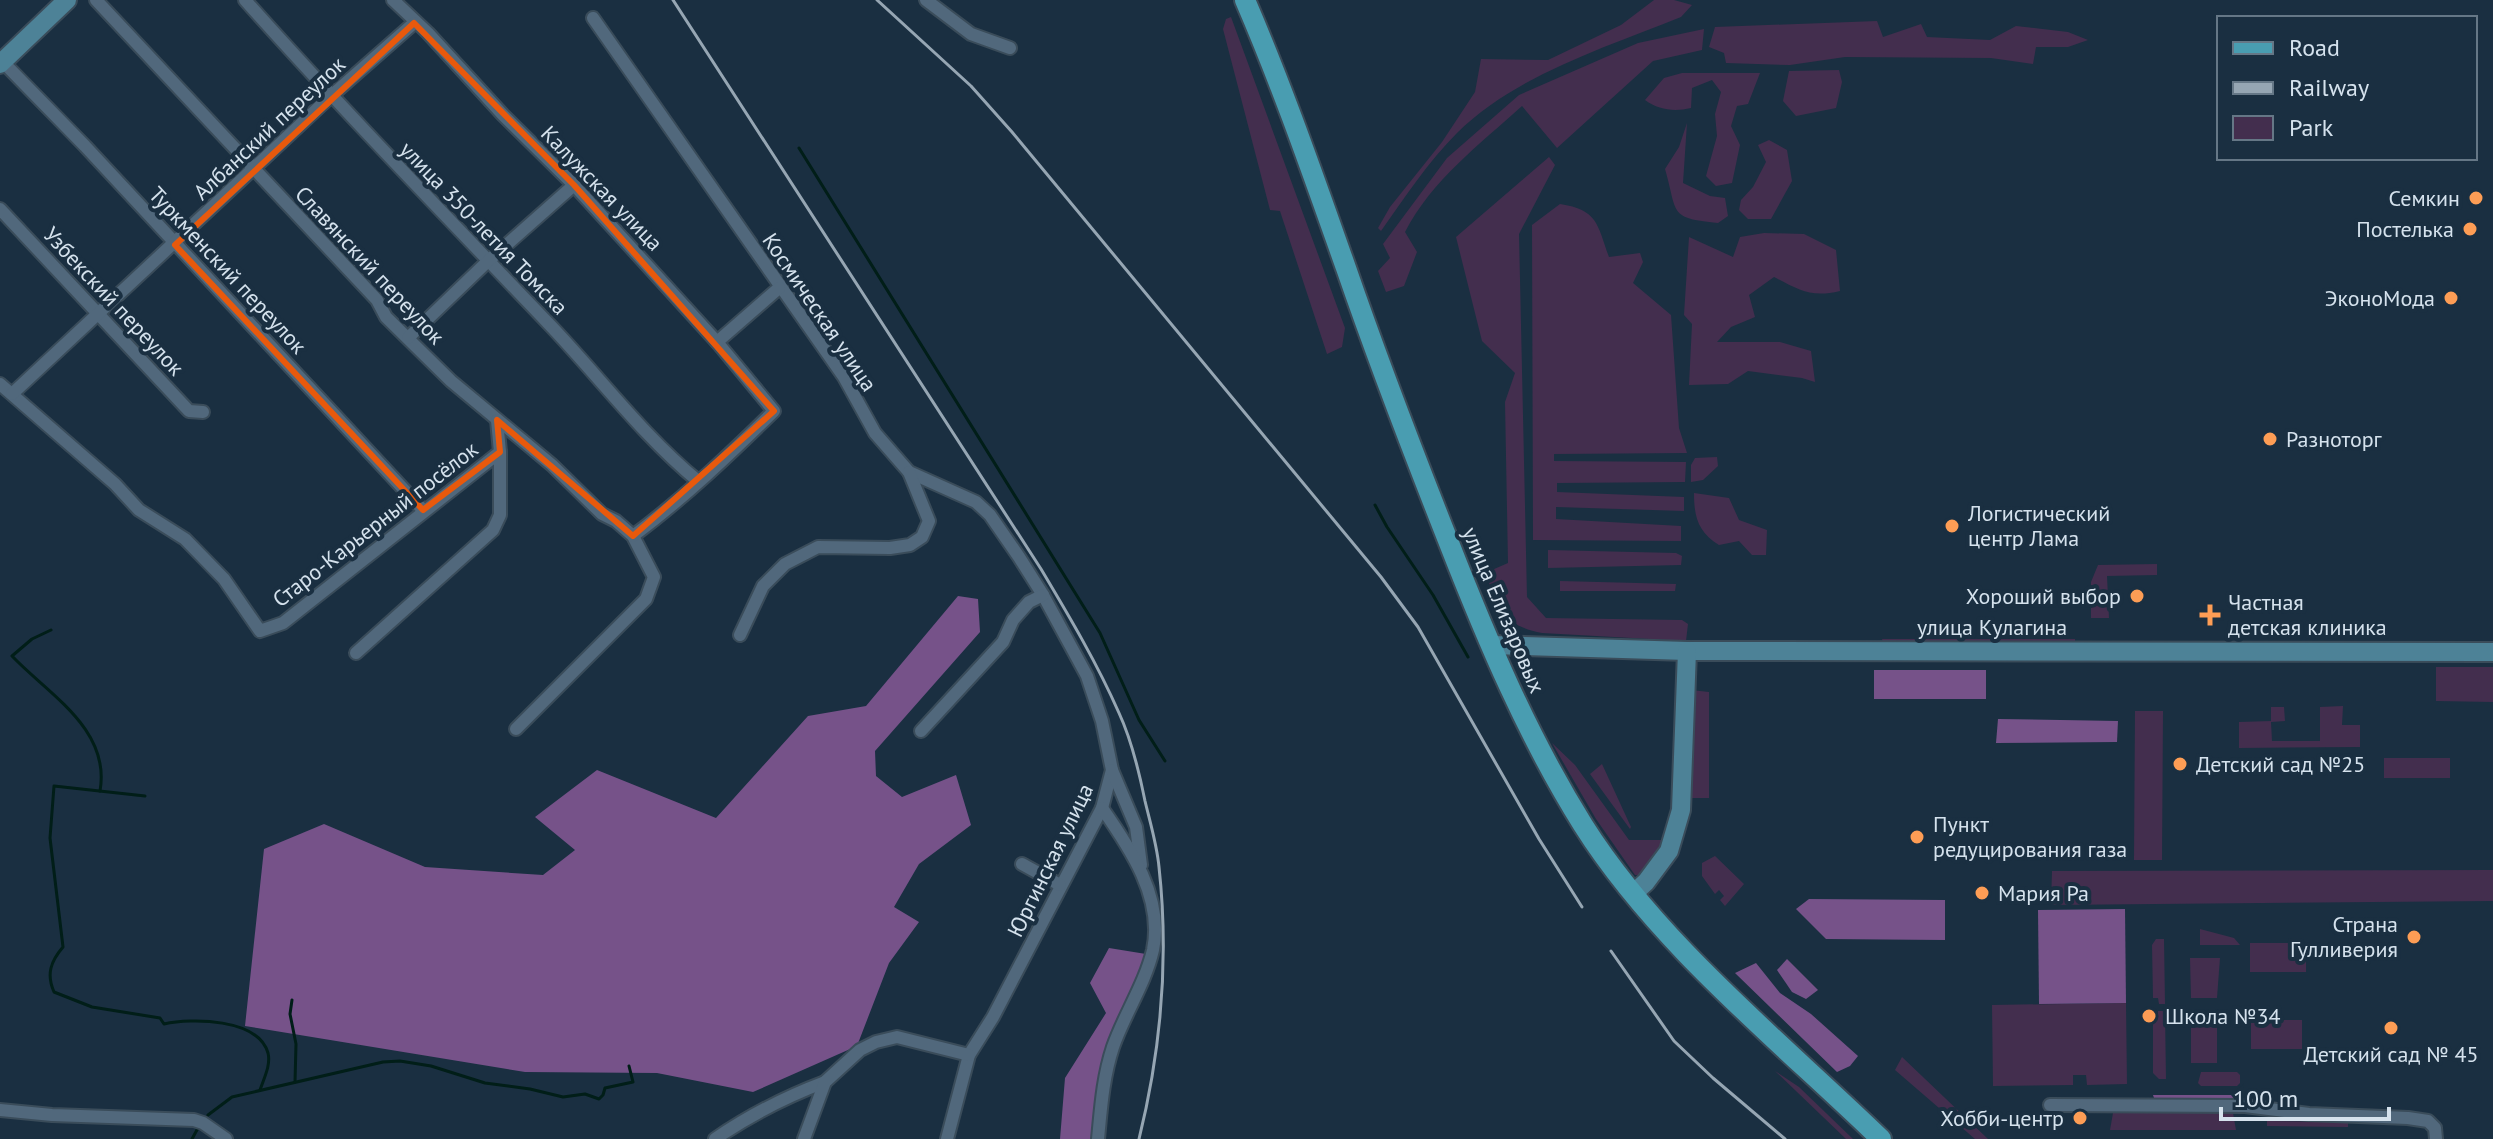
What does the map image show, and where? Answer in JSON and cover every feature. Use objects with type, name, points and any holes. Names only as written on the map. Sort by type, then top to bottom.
[{"type":"main road","name":"улица Елизаровых","points":[[1245,0],[1290,109],[1368,332],[1428,489],[1491,645],[1547,763],[1585,828],[1634,893],[1708,974],[1881,1139]]},
{"type":"street","points":[[1,62],[67,0]]},
{"type":"street","name":"Славянский переулок","points":[[96,0],[377,300],[386,317],[451,381],[552,465],[602,514],[633,536]]},
{"type":"street","name":"улица 350-летия Томска","points":[[245,0],[671,459],[698,481]]},
{"type":"street","name":"Калужская улица","points":[[393,0],[574,185],[717,342],[774,411],[712,472],[698,481]]},
{"type":"street","points":[[926,0],[971,34],[1010,48]]},
{"type":"street","name":"Космическая улица","points":[[593,18],[844,377],[875,433],[909,472],[976,502],[990,515],[1043,595]]},
{"type":"street","name":"Албанский переулок","points":[[12,394],[331,96],[414,23]]},
{"type":"street","name":"Туркменский переулок","points":[[1,62],[223,292],[423,510]]},
{"type":"street","points":[[408,338],[574,185]]},
{"type":"street","name":"Узбекский переулок","points":[[0,209],[189,411],[203,412]]},
{"type":"street","points":[[717,342],[779,288]]},
{"type":"street","points":[[0,384],[12,394]]},
{"type":"street","name":"Старо-Карьерный посёлок","points":[[12,394],[115,484],[139,510],[185,539],[224,579],[260,631],[283,623],[500,452],[497,420]]},
{"type":"street","points":[[356,653],[493,530],[500,515],[500,452]]},
{"type":"street","points":[[740,635],[763,586],[785,564],[818,547],[890,548],[910,545],[922,537],[929,521],[909,472]]},
{"type":"street","points":[[516,729],[646,599],[654,577],[633,536],[698,481]]},
{"type":"street","points":[[921,731],[1003,642],[1013,620],[1029,602],[1043,595]]},
{"type":"street","name":"Юргинская улица","points":[[947,1139],[969,1055],[993,1017],[1102,808],[1112,770],[1102,721],[1087,676],[1043,595]]},
{"type":"street","name":"улица Кулагина","points":[[1491,645],[1687,651],[2493,652]]},
{"type":"street","points":[[1634,893],[1669,851],[1681,810],[1687,651]]},
{"type":"street","points":[[1112,770],[1136,827],[1141,873]]},
{"type":"street","points":[[1098,1139],[1102,1094],[1113,1048],[1153,952],[1155,930],[1153,909],[1141,873],[1129,847],[1102,808]]},
{"type":"street","points":[[1022,864],[1060,885]]},
{"type":"street","points":[[715,1139],[749,1116],[825,1082],[860,1050],[888,1038],[926,1043],[969,1055]]},
{"type":"street","points":[[804,1139],[825,1082]]},
{"type":"street","points":[[2050,1105],[2245,1106],[2309,1114],[2408,1118],[2428,1121],[2435,1128],[2436,1139]]},
{"type":"street","points":[[0,1110],[194,1120],[226,1139]]},
{"type":"highlighted area","points":[[414,23],[574,185],[774,411],[633,536],[497,420],[500,452],[423,510],[175,245]]},
{"type":"green space","points":[[1654,0],[1674,0],[1692,5],[1681,17],[1563,64],[1480,113],[1446,144],[1381,231],[1378,228],[1390,207],[1442,142],[1475,92],[1481,59],[1548,60],[1621,25]]},
{"type":"green space","points":[[1231,17],[1345,328],[1342,347],[1327,354],[1280,211],[1270,210],[1223,29],[1226,19]]},
{"type":"green space","points":[[1877,21],[1883,37],[1921,24],[1927,37],[1990,40],[2016,26],[2068,32],[2088,40],[2068,47],[2036,47],[2033,64],[1991,58],[1845,57],[1790,65],[1726,63],[1724,53],[1709,47],[1715,27]]},
{"type":"green space","points":[[1704,29],[1702,50],[1653,61],[1557,148],[1522,106],[1458,164],[1416,213],[1405,232],[1417,252],[1404,286],[1386,292],[1378,271],[1390,258],[1383,244],[1447,158],[1519,95],[1638,43]]},
{"type":"green space","points":[[1839,70],[1842,82],[1836,108],[1796,116],[1783,101],[1789,71]]},
{"type":"green space","points":[[1682,73],[1760,73],[1748,104],[1737,106],[1731,126],[1740,145],[1732,183],[1716,186],[1706,176],[1717,136],[1715,114],[1721,92],[1712,80],[1692,88],[1691,108],[1667,109],[1645,100],[1664,78]]},
{"type":"green space","points":[[1687,123],[1683,183],[1710,196],[1725,198],[1728,216],[1718,223],[1690,219],[1674,205],[1665,169],[1679,147]]},
{"type":"green space","points":[[1769,140],[1787,150],[1792,181],[1771,219],[1748,219],[1739,210],[1741,200],[1753,187],[1766,162],[1758,145]]},
{"type":"green space","points":[[1549,157],[1555,165],[1519,234],[1527,597],[1546,618],[1682,620],[1688,624],[1686,641],[1542,633],[1528,629],[1503,614],[1485,573],[1508,563],[1505,402],[1515,373],[1482,341],[1456,237]]},
{"type":"green space","points":[[1560,204],[1582,210],[1594,220],[1609,257],[1640,253],[1643,262],[1633,283],[1671,315],[1679,428],[1687,453],[1554,454],[1554,461],[1686,462],[1685,482],[1557,483],[1557,492],[1684,497],[1684,511],[1556,507],[1556,519],[1681,526],[1681,541],[1533,540],[1532,225]]},
{"type":"green space","points":[[1764,233],[1804,234],[1836,250],[1840,291],[1821,294],[1806,292],[1774,277],[1749,295],[1755,317],[1731,327],[1717,342],[1780,342],[1811,351],[1815,382],[1748,371],[1728,384],[1689,385],[1692,324],[1684,315],[1689,237],[1733,257],[1740,237]]},
{"type":"green space","points":[[1717,457],[1718,466],[1703,480],[1691,482],[1691,465],[1695,458]]},
{"type":"green space","points":[[1694,493],[1729,498],[1739,520],[1767,530],[1766,555],[1752,555],[1739,541],[1719,545],[1706,535],[1695,509]]},
{"type":"green space","points":[[1548,550],[1676,553],[1682,556],[1681,565],[1548,568]]},
{"type":"green space","points":[[2157,564],[2157,575],[2107,576],[2109,618],[2091,618],[2091,582],[2098,565]]},
{"type":"green space","points":[[1560,581],[1676,584],[1675,591],[1560,591]]},
{"type":"green space","points":[[1882,639],[2075,639],[2075,642],[1883,643]]},
{"type":"green space","points":[[2436,667],[2493,667],[2493,702],[2436,701]]},
{"type":"green space","points":[[1691,690],[1709,692],[1709,798],[1687,798]]},
{"type":"green space","points":[[2343,706],[2342,725],[2360,725],[2360,747],[2239,748],[2239,722],[2271,721],[2271,707],[2284,707],[2285,721],[2271,722],[2272,741],[2320,741],[2320,707]]},
{"type":"green space","points":[[2135,711],[2163,711],[2162,860],[2134,860]]},
{"type":"green space","points":[[1552,743],[1575,765],[1629,840],[1661,840],[1666,847],[1644,875],[1635,875],[1596,819]]},
{"type":"green space","points":[[2384,758],[2450,758],[2450,778],[2384,778]]},
{"type":"green space","points":[[1602,764],[1631,827],[1630,829],[1590,774]]},
{"type":"green space","points":[[1715,856],[1744,884],[1725,906],[1720,900],[1724,896],[1719,890],[1715,894],[1702,876],[1702,863]]},
{"type":"green space","points":[[2493,870],[2493,901],[2051,905],[2052,871]]},
{"type":"green space","points":[[2200,929],[2234,938],[2240,945],[2200,945]]},
{"type":"green space","points":[[2156,939],[2164,939],[2165,1004],[2159,1004],[2158,998],[2153,998],[2152,945]]},
{"type":"green space","points":[[2250,943],[2306,943],[2306,972],[2250,972]]},
{"type":"green space","points":[[2190,958],[2220,958],[2217,998],[2191,998]]},
{"type":"green space","points":[[2126,1003],[2127,1084],[2087,1085],[2086,1075],[2073,1075],[2073,1085],[1993,1086],[1992,1005]]},
{"type":"green space","points":[[2158,1011],[2165,1011],[2166,1079],[2159,1079],[2153,1073],[2153,1017],[2158,1017]]},
{"type":"green space","points":[[2217,1018],[2217,1063],[2191,1063],[2191,1019]]},
{"type":"green space","points":[[2251,1020],[2302,1020],[2302,1049],[2251,1049]]},
{"type":"green space","points":[[1902,1057],[1988,1139],[1975,1139],[1895,1070]]},
{"type":"green space","points":[[1775,1071],[1799,1087],[1853,1139],[1846,1139]]},
{"type":"green space","points":[[2201,1072],[2237,1072],[2240,1083],[2237,1086],[2201,1086],[2198,1083]]},
{"type":"green space","points":[[2113,1113],[2233,1113],[2236,1130],[2110,1130]]},
{"type":"green space","points":[[2267,1121],[2348,1122],[2348,1127],[2267,1126]]},
{"type":"shaded area","points":[[958,596],[978,599],[980,632],[875,751],[876,776],[902,797],[956,775],[971,825],[919,864],[894,907],[919,922],[889,963],[857,1046],[753,1092],[657,1073],[525,1072],[245,1026],[264,849],[324,824],[425,867],[543,875],[575,850],[535,817],[597,770],[716,818],[808,716],[866,706]]},
{"type":"shaded area","points":[[1874,670],[1986,670],[1986,699],[1874,699]]},
{"type":"shaded area","points":[[1998,719],[2118,721],[2117,742],[1996,743]]},
{"type":"shaded area","points":[[1809,899],[1945,900],[1945,940],[1826,939],[1796,909]]},
{"type":"shaded area","points":[[2125,909],[2126,1003],[2039,1004],[2038,910]]},
{"type":"shaded area","points":[[1109,948],[1146,954],[1103,1058],[1095,1139],[1060,1139],[1065,1078],[1106,1013],[1090,983]]},
{"type":"shaded area","points":[[1787,959],[1818,990],[1806,999],[1792,992],[1777,970]]},
{"type":"shaded area","points":[[1756,963],[1780,993],[1811,1014],[1858,1056],[1850,1066],[1837,1072],[1735,973]]},
{"type":"shaded area","points":[[2153,1095],[2242,1097],[2239,1101],[2155,1101]]},
{"type":"waterway","points":[[799,148],[1100,633],[1139,720],[1165,761]]},
{"type":"waterway","points":[[1375,505],[1433,595],[1468,657]]},
{"type":"waterway","points":[[51,630],[32,639],[12,656],[74,714],[86,731],[96,749],[101,769],[100,791]]},
{"type":"waterway","points":[[145,796],[54,786],[50,838],[63,947],[51,968],[54,992],[92,1007],[160,1018],[164,1024],[206,1021],[238,1027],[251,1033],[262,1041],[269,1058],[260,1090]]},
{"type":"waterway","points":[[292,1000],[290,1014],[296,1044],[295,1082]]},
{"type":"waterway","points":[[208,1115],[232,1097],[383,1062],[400,1061],[431,1066],[485,1083],[563,1097],[585,1094],[599,1099],[605,1088],[633,1082],[629,1066]]},
{"type":"waterway","points":[[192,1139],[198,1128]]},
{"type":"railway","points":[[673,0],[1041,569],[1092,658],[1124,724],[1138,767],[1157,850],[1162,901],[1163,970],[1158,1038],[1139,1139]]},
{"type":"railway","points":[[877,0],[971,86],[1012,132],[1381,577],[1418,627],[1539,839],[1582,907]]},
{"type":"railway","points":[[1611,951],[1674,1041],[1785,1139]]},
{"type":"place","name":"Семкин","points":[[2476,198]]},
{"type":"place","name":"Постелька","points":[[2470,229]]},
{"type":"place","name":"ЭконоМода","points":[[2451,298]]},
{"type":"place","name":"Разноторг","points":[[2270,439]]},
{"type":"place","name":"Логистический центр Лама","points":[[1952,526]]},
{"type":"place","name":"Хороший выбор","points":[[2137,596]]},
{"type":"place","name":"Частная детская клиника","points":[[2210,615]]},
{"type":"place","name":"Детский сад №25","points":[[2180,764]]},
{"type":"place","name":"Пункт редуцирования газа","points":[[1917,837]]},
{"type":"place","name":"Мария Ра","points":[[1982,893]]},
{"type":"place","name":"Страна Гулливерия","points":[[2414,937]]},
{"type":"place","name":"Школа №34","points":[[2149,1016]]},
{"type":"place","name":"Детский сад № 45","points":[[2391,1028]]},
{"type":"place","name":"Хобби-центр","points":[[2080,1118]]}]
